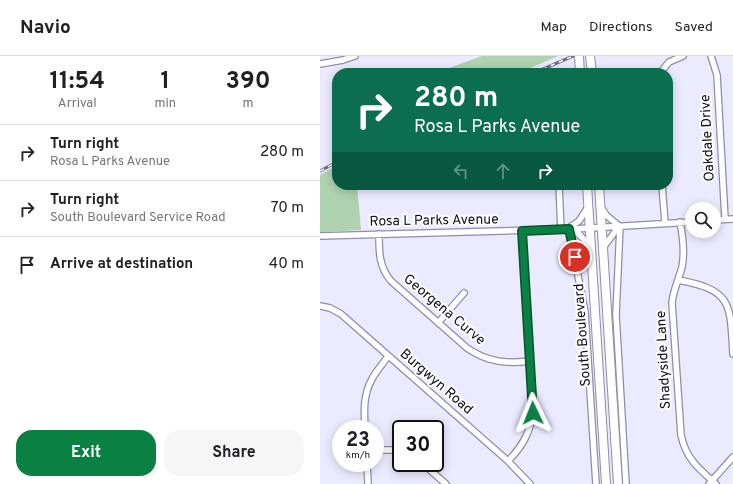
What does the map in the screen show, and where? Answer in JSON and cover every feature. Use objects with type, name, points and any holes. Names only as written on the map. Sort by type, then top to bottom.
[{"type":"highway","points":[[579,56],[580,68]]},
{"type":"highway","name":"South Boulevard","points":[[587,190],[606,484]]},
{"type":"highway","name":"South Boulevard","points":[[599,190],[618,484]]},
{"type":"street","points":[[320,64],[343,60],[355,56]]},
{"type":"street","points":[[664,68],[669,62],[683,56]]},
{"type":"street","name":"Oakdale Drive","points":[[711,56],[717,75],[725,219]]},
{"type":"street","points":[[560,190],[585,312],[596,484]]},
{"type":"street","points":[[662,190],[665,223]]},
{"type":"street","points":[[568,229],[579,221],[588,207]]},
{"type":"street","points":[[601,207],[606,215],[620,226]]},
{"type":"street","points":[[721,219],[733,219]]},
{"type":"street","name":"Shadyside Lane","points":[[680,222],[683,256],[672,303],[681,435],[691,460],[712,483]]},
{"type":"street","name":"Rosa L Parks Avenue","points":[[320,236],[522,231],[685,222]]},
{"type":"street","points":[[603,248],[620,226]]},
{"type":"street","points":[[620,226],[616,315],[626,484]]},
{"type":"street","points":[[568,229],[591,246]]},
{"type":"street","points":[[508,461],[523,443],[532,423],[533,409],[522,231]]},
{"type":"street","name":"Georgena Curve","points":[[379,234],[380,262],[386,276],[467,348],[484,358],[502,362],[530,361]]},
{"type":"street","points":[[678,280],[714,291],[723,298],[728,305],[731,314],[733,354]]},
{"type":"street","points":[[438,323],[464,293]]},
{"type":"street","name":"Burgwyn Road","points":[[320,306],[330,308],[341,314],[508,461],[530,484]]},
{"type":"street","points":[[365,420],[364,403],[368,387],[388,356]]},
{"type":"street","points":[[712,483],[733,457]]},
{"type":"street","points":[[367,472],[368,484]]},
{"type":"street","points":[[432,472],[446,484]]},
{"type":"green space","points":[[482,56],[558,56],[530,68],[449,68]]},
{"type":"green space","points":[[332,168],[332,190],[357,190],[361,230],[320,232],[320,175]]},
{"type":"railway","points":[[545,68],[573,56]]},
{"type":"railway","points":[[320,171],[332,165]]},
{"type":"route","points":[[533,413],[522,231],[569,229],[575,257]]}]
